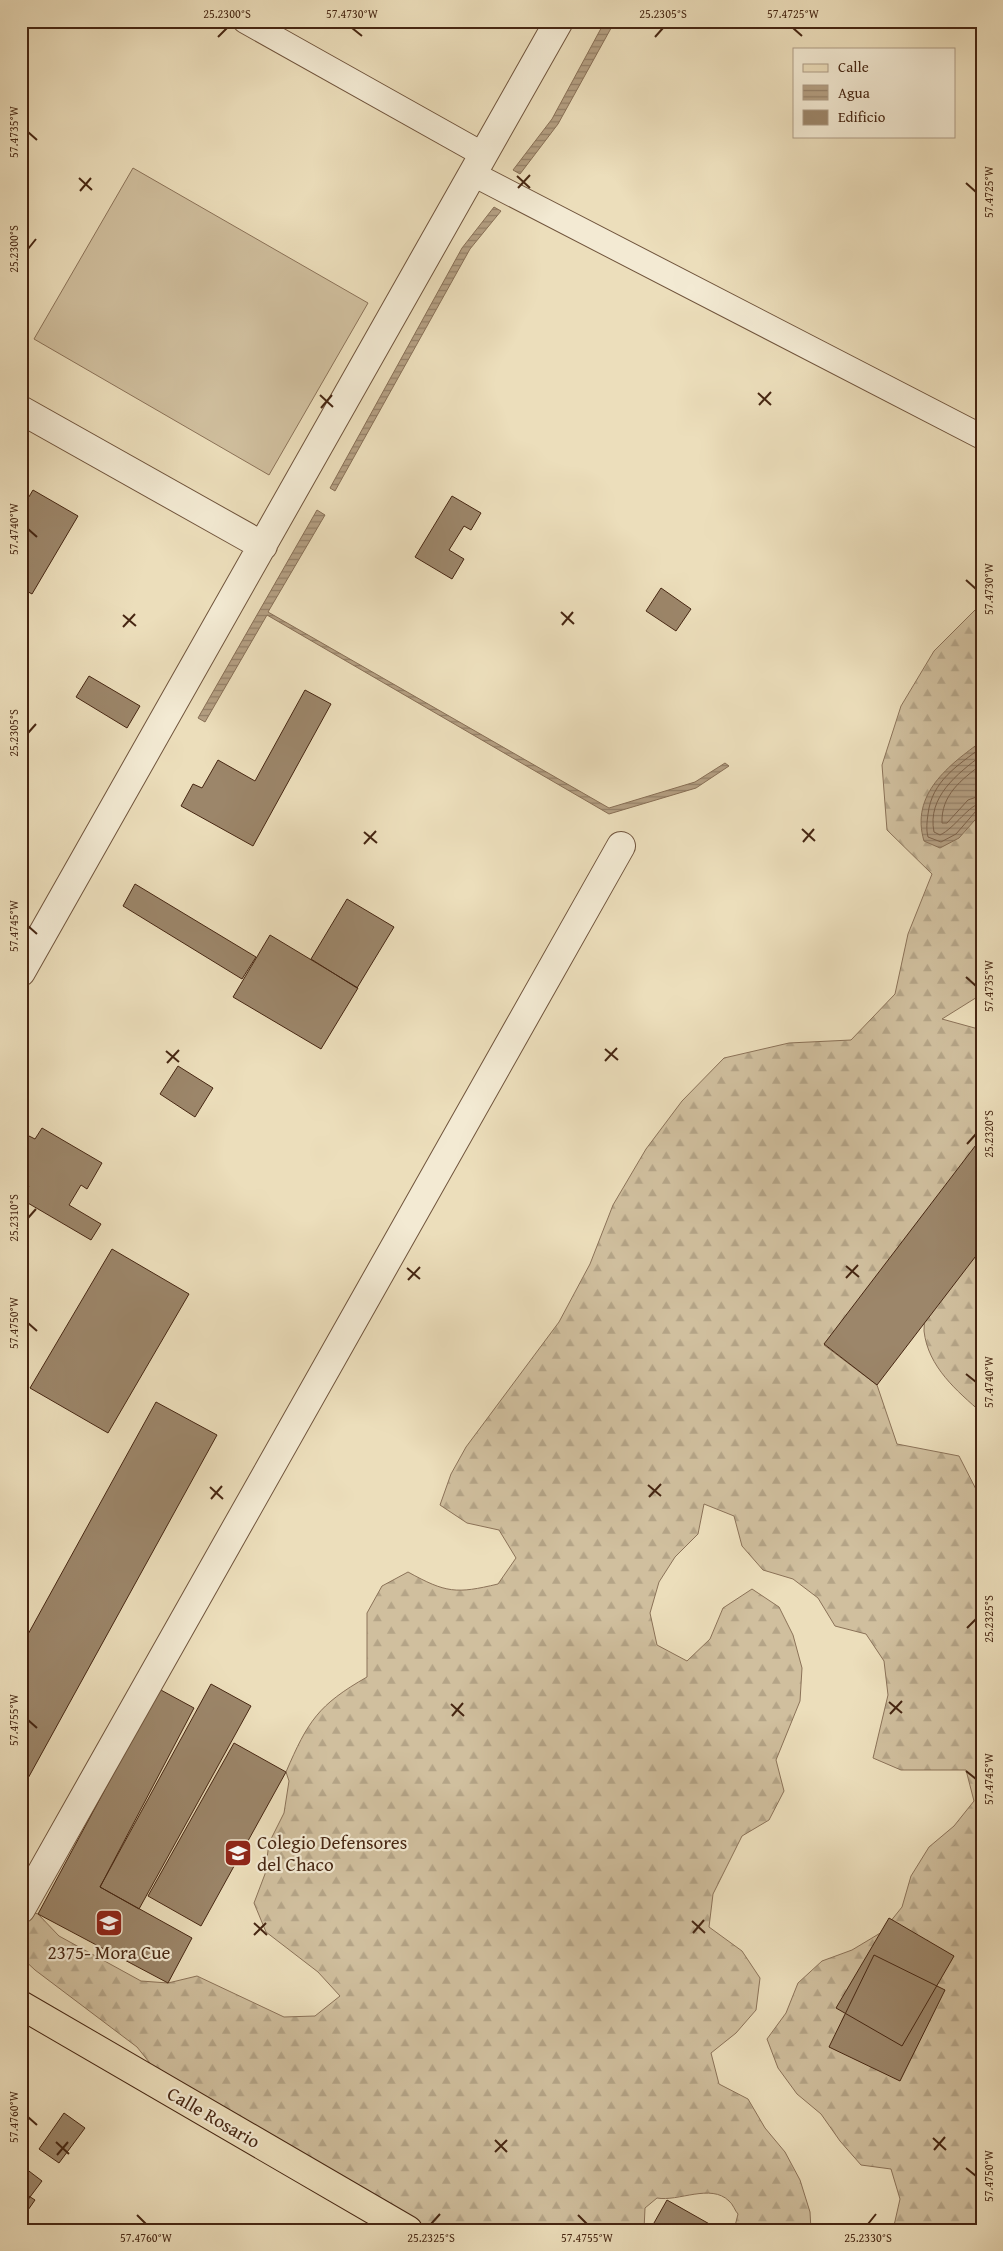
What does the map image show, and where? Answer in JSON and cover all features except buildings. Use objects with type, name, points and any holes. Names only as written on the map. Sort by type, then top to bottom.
[{"type":"main road","name":"Calle Rosario","points":[[21,2005],[408,2230]]},
{"type":"street","points":[[21,972],[30,935],[263,546],[559,21]]},
{"type":"street","points":[[21,410],[263,546]]},
{"type":"street","points":[[21,1910],[622,846]]},
{"type":"lane","points":[[245,21],[478,164],[982,438]]},
{"type":"green space","points":[[133,168],[368,303],[269,475],[34,339]]},
{"type":"green space","points":[[977,608],[982,608],[982,994],[942,1019],[982,1030],[982,1156],[844,1335],[824,1345],[877,1385],[897,1444],[959,1456],[982,1501],[982,2230],[893,2230],[900,2199],[891,2169],[861,2165],[840,2141],[821,2114],[797,2094],[778,2068],[767,2039],[786,2013],[798,1983],[822,1961],[852,1950],[882,1932],[902,1907],[911,1876],[929,1847],[954,1826],[974,1801],[966,1770],[901,1770],[873,1758],[888,1695],[884,1661],[866,1634],[835,1626],[818,1598],[793,1579],[763,1570],[742,1546],[734,1516],[704,1504],[698,1534],[675,1557],[659,1582],[650,1613],[657,1645],[687,1661],[710,1639],[723,1608],[752,1589],[779,1607],[793,1635],[802,1668],[800,1701],[776,1760],[784,1791],[769,1820],[742,1836],[713,1894],[709,1927],[742,1951],[760,1978],[756,2010],[736,2033],[711,2053],[719,2084],[748,2099],[765,2128],[785,2152],[800,2180],[810,2212],[811,2230],[734,2230],[738,2214],[730,2202],[722,2196],[704,2193],[675,2198],[657,2198],[645,2208],[644,2230],[389,2230],[182,2103],[137,2047],[35,1970],[21,1957],[21,1909],[38,1914],[59,1936],[141,1981],[168,1983],[197,1976],[284,2017],[315,2016],[340,1996],[318,1972],[266,1932],[254,1903],[265,1874],[269,1843],[284,1813],[289,1781],[286,1772],[294,1754],[316,1716],[337,1696],[367,1677],[367,1613],[382,1586],[408,1572],[432,1584],[452,1590],[484,1587],[498,1584],[516,1558],[499,1530],[467,1523],[440,1505],[451,1474],[466,1447],[559,1322],[590,1264],[613,1205],[646,1149],[682,1101],[724,1058],[789,1043],[851,1040],[895,994],[908,934],[932,874],[887,830],[882,765],[901,706],[934,651]]},
{"type":"green space","points":[[982,1248],[982,1413],[945,1377],[931,1356],[924,1331],[926,1299]]},
{"type":"water","points":[[605,21],[615,21],[558,124],[520,174],[513,170],[552,119]]},
{"type":"water","points":[[494,207],[501,211],[470,249],[335,491],[330,488],[462,248]]},
{"type":"water","points":[[317,510],[325,515],[268,612],[609,808],[695,782],[725,763],[729,766],[696,788],[609,814],[267,615],[205,722],[198,718]]},
{"type":"water","points":[[982,741],[982,812],[959,838],[940,848],[924,841],[921,824],[927,795],[945,771]]},
{"type":"place","name":"Colegio Defensores del Chaco","points":[[238,1853]]},
{"type":"place","name":"2375- Mora Cue","points":[[109,1923]]}]
